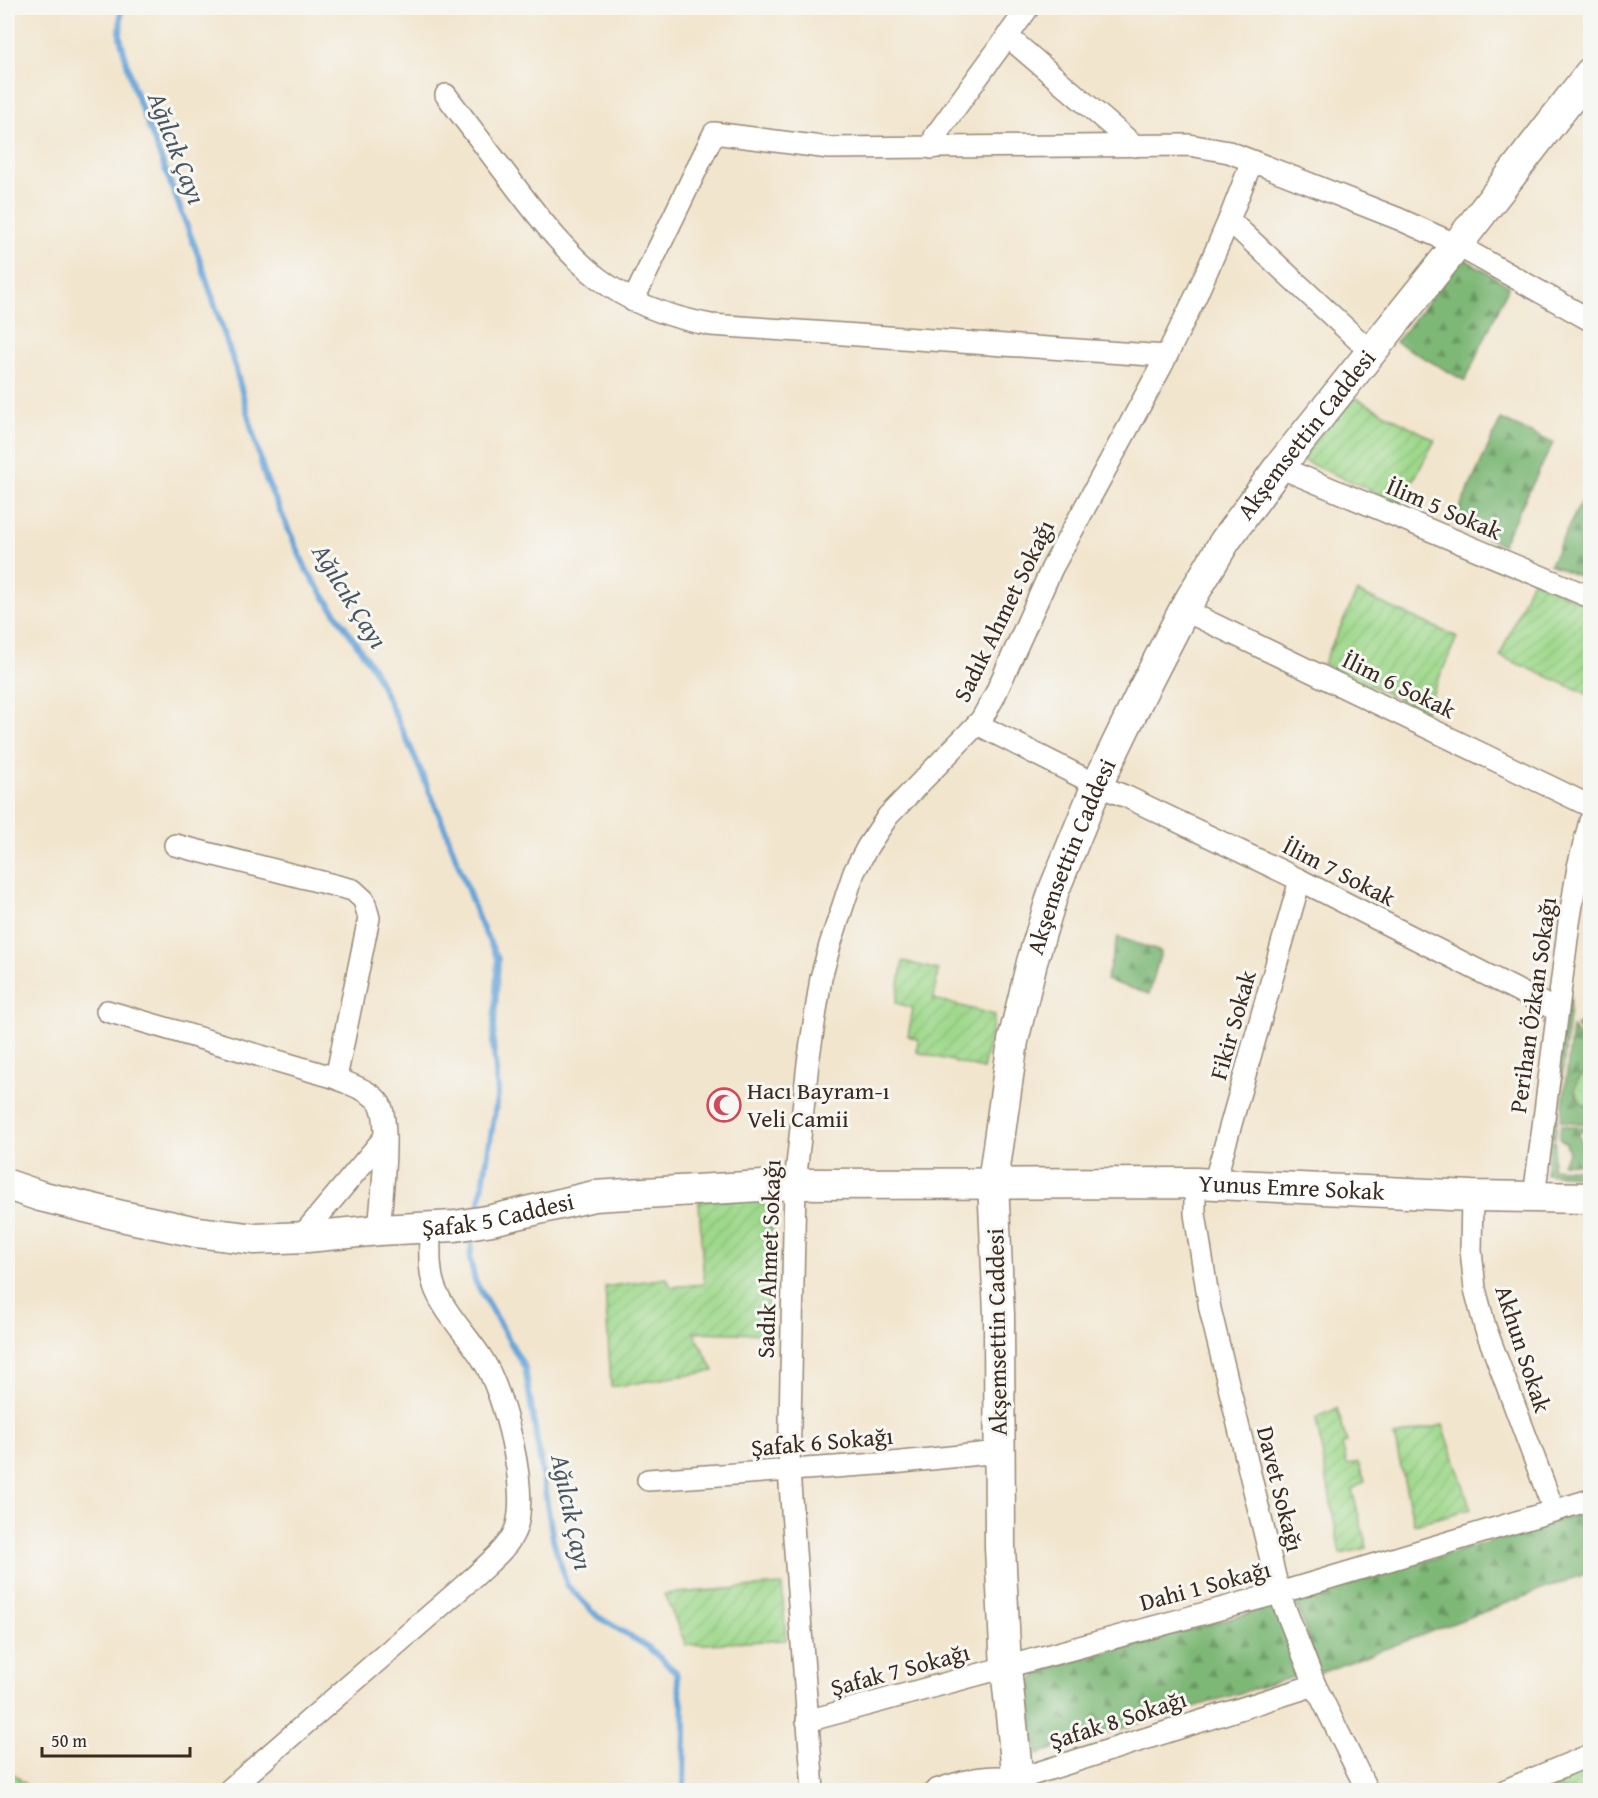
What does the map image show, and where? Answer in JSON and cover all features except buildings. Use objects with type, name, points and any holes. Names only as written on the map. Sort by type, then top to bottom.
[{"type":"street","points":[[932,148],[935,136],[1028,8]]},
{"type":"street","points":[[1007,36],[1136,146]]},
{"type":"street","name":"Akşemsettin Caddesi","points":[[1019,1785],[1006,1668],[999,1452],[999,1314],[993,1182],[1013,1041],[1032,962],[1054,890],[1096,785],[1184,610],[1225,541],[1279,467],[1457,245],[1590,73]]},
{"type":"street","points":[[446,95],[559,243],[591,274],[633,301],[684,320],[711,325],[1166,356]]},
{"type":"street","points":[[633,301],[714,133],[829,148],[1189,145],[1229,152],[1399,219],[1457,245],[1590,320]]},
{"type":"street","name":"Sadık Ahmet Sokağı","points":[[813,1791],[789,1471],[795,1184],[808,1063],[821,978],[854,872],[868,846],[888,816],[977,724],[994,697],[1052,568],[1196,296],[1252,160]]},
{"type":"street","points":[[1229,220],[1371,352]]},
{"type":"street","name":"İlim 5 Sokak","points":[[1279,467],[1590,597]]},
{"type":"street","name":"İlim 6 Sokak","points":[[1184,610],[1590,806]]},
{"type":"street","name":"İlim 7 Sokak","points":[[977,724],[1096,785],[1127,796],[1300,880],[1556,1010]]},
{"type":"street","name":"Perihan Özkan Sokağı","points":[[1534,1197],[1556,1010],[1578,867],[1590,821]]},
{"type":"street","points":[[175,845],[353,890],[364,900],[369,918],[336,1078]]},
{"type":"street","name":"Fikir Sokak","points":[[1204,1184],[1300,880]]},
{"type":"street","points":[[107,1011],[336,1078],[370,1094],[382,1108],[385,1137],[384,1182],[379,1230]]},
{"type":"street","points":[[300,1238],[385,1137]]},
{"type":"street","name":"Şafak 5 Caddesi","points":[[8,1185],[39,1196],[126,1217],[197,1232],[255,1239],[300,1238],[379,1230],[430,1228],[492,1220],[594,1196],[795,1184],[993,1182]]},
{"type":"street","name":"Yunus Emre Sokak","points":[[993,1182],[1204,1184],[1472,1196],[1590,1198]]},
{"type":"street","name":"Davet Sokağı","points":[[1204,1184],[1195,1214],[1210,1309],[1279,1593],[1315,1685],[1367,1791]]},
{"type":"street","name":"Akhun Sokak","points":[[1472,1196],[1475,1289],[1485,1326],[1554,1511]]},
{"type":"street","points":[[229,1791],[474,1576],[503,1549],[516,1528],[519,1508],[518,1475],[500,1396],[484,1361],[435,1290],[431,1269],[430,1228]]},
{"type":"street","name":"Şafak 6 Sokağı","points":[[648,1480],[789,1471],[999,1452]]},
{"type":"street","name":"Dahi 1 Sokağı","points":[[1006,1668],[1279,1593],[1590,1500]]},
{"type":"street","name":"Şafak 7 Sokağı","points":[[807,1721],[1006,1668]]},
{"type":"street","name":"Şafak 8 Sokağı","points":[[936,1791],[988,1776],[1000,1775],[1019,1785],[1315,1685]]},
{"type":"street","points":[[1506,1791],[1590,1755]]},
{"type":"green space","points":[[1463,258],[1509,286],[1465,381],[1396,342]]},
{"type":"green space","points":[[1350,395],[1435,440],[1401,503],[1301,460]]},
{"type":"green space","points":[[1501,419],[1553,443],[1502,545],[1453,523]]},
{"type":"green space","points":[[1584,496],[1590,499],[1590,581],[1550,564]]},
{"type":"green space","points":[[1532,580],[1590,606],[1590,695],[1500,656]]},
{"type":"green space","points":[[1357,592],[1457,637],[1425,711],[1323,664]]},
{"type":"green space","points":[[1118,937],[1161,952],[1149,994],[1106,980]]},
{"type":"green space","points":[[903,961],[938,970],[934,999],[995,1015],[983,1069],[917,1052],[918,1039],[908,1036],[913,1008],[896,1003]]},
{"type":"green space","points":[[1567,996],[1571,997],[1555,1138],[1550,1137]]},
{"type":"green space","points":[[1590,1003],[1590,1044],[1576,1026],[1586,1019]]},
{"type":"green space","points":[[1572,1028],[1588,1048],[1590,1072],[1580,1079],[1576,1089],[1579,1100],[1589,1108],[1587,1124],[1561,1121]]},
{"type":"green space","points":[[1590,1072],[1590,1108],[1581,1103],[1575,1090],[1580,1078]]},
{"type":"green space","points":[[1561,1125],[1586,1127],[1579,1134],[1581,1141],[1585,1143],[1582,1164],[1562,1163],[1569,1153],[1566,1143],[1559,1138]]},
{"type":"green space","points":[[1550,1141],[1555,1141],[1552,1168],[1582,1170],[1581,1176],[1546,1174]]},
{"type":"green space","points":[[758,1199],[773,1215],[768,1334],[694,1332],[714,1371],[611,1387],[605,1287],[667,1278],[671,1287],[704,1284],[699,1201]]},
{"type":"green space","points":[[1337,1408],[1347,1443],[1342,1444],[1347,1465],[1358,1463],[1365,1481],[1352,1490],[1367,1548],[1340,1554],[1316,1418]]},
{"type":"green space","points":[[1443,1425],[1471,1509],[1414,1524],[1394,1436]]},
{"type":"green space","points":[[1590,1511],[1590,1572],[1320,1673],[1295,1600]]},
{"type":"green space","points":[[782,1585],[786,1640],[686,1645],[664,1594]]},
{"type":"green space","points":[[1275,1606],[1300,1675],[1037,1754],[1028,1686],[1036,1676],[1050,1668]]},
{"type":"green space","points":[[1590,1766],[1590,1790],[1533,1790],[1585,1768]]},
{"type":"green space","points":[[8,1769],[32,1790],[8,1790]]},
{"type":"waterway","name":"Ağılcık Çayı","points":[[121,8],[120,37],[133,86],[200,260],[235,366],[265,477],[307,571],[373,668],[414,755],[446,831],[480,923],[498,959],[493,1042],[498,1093],[479,1207]]},
{"type":"waterway","name":"Ağılcık Çayı","points":[[472,1239],[470,1259],[475,1281],[525,1368],[553,1539],[567,1585],[597,1616],[648,1647],[676,1672],[685,1722],[684,1790]]},
{"type":"place","name":"Hacı Bayram-ı Veli Camii","points":[[724,1105]]}]
